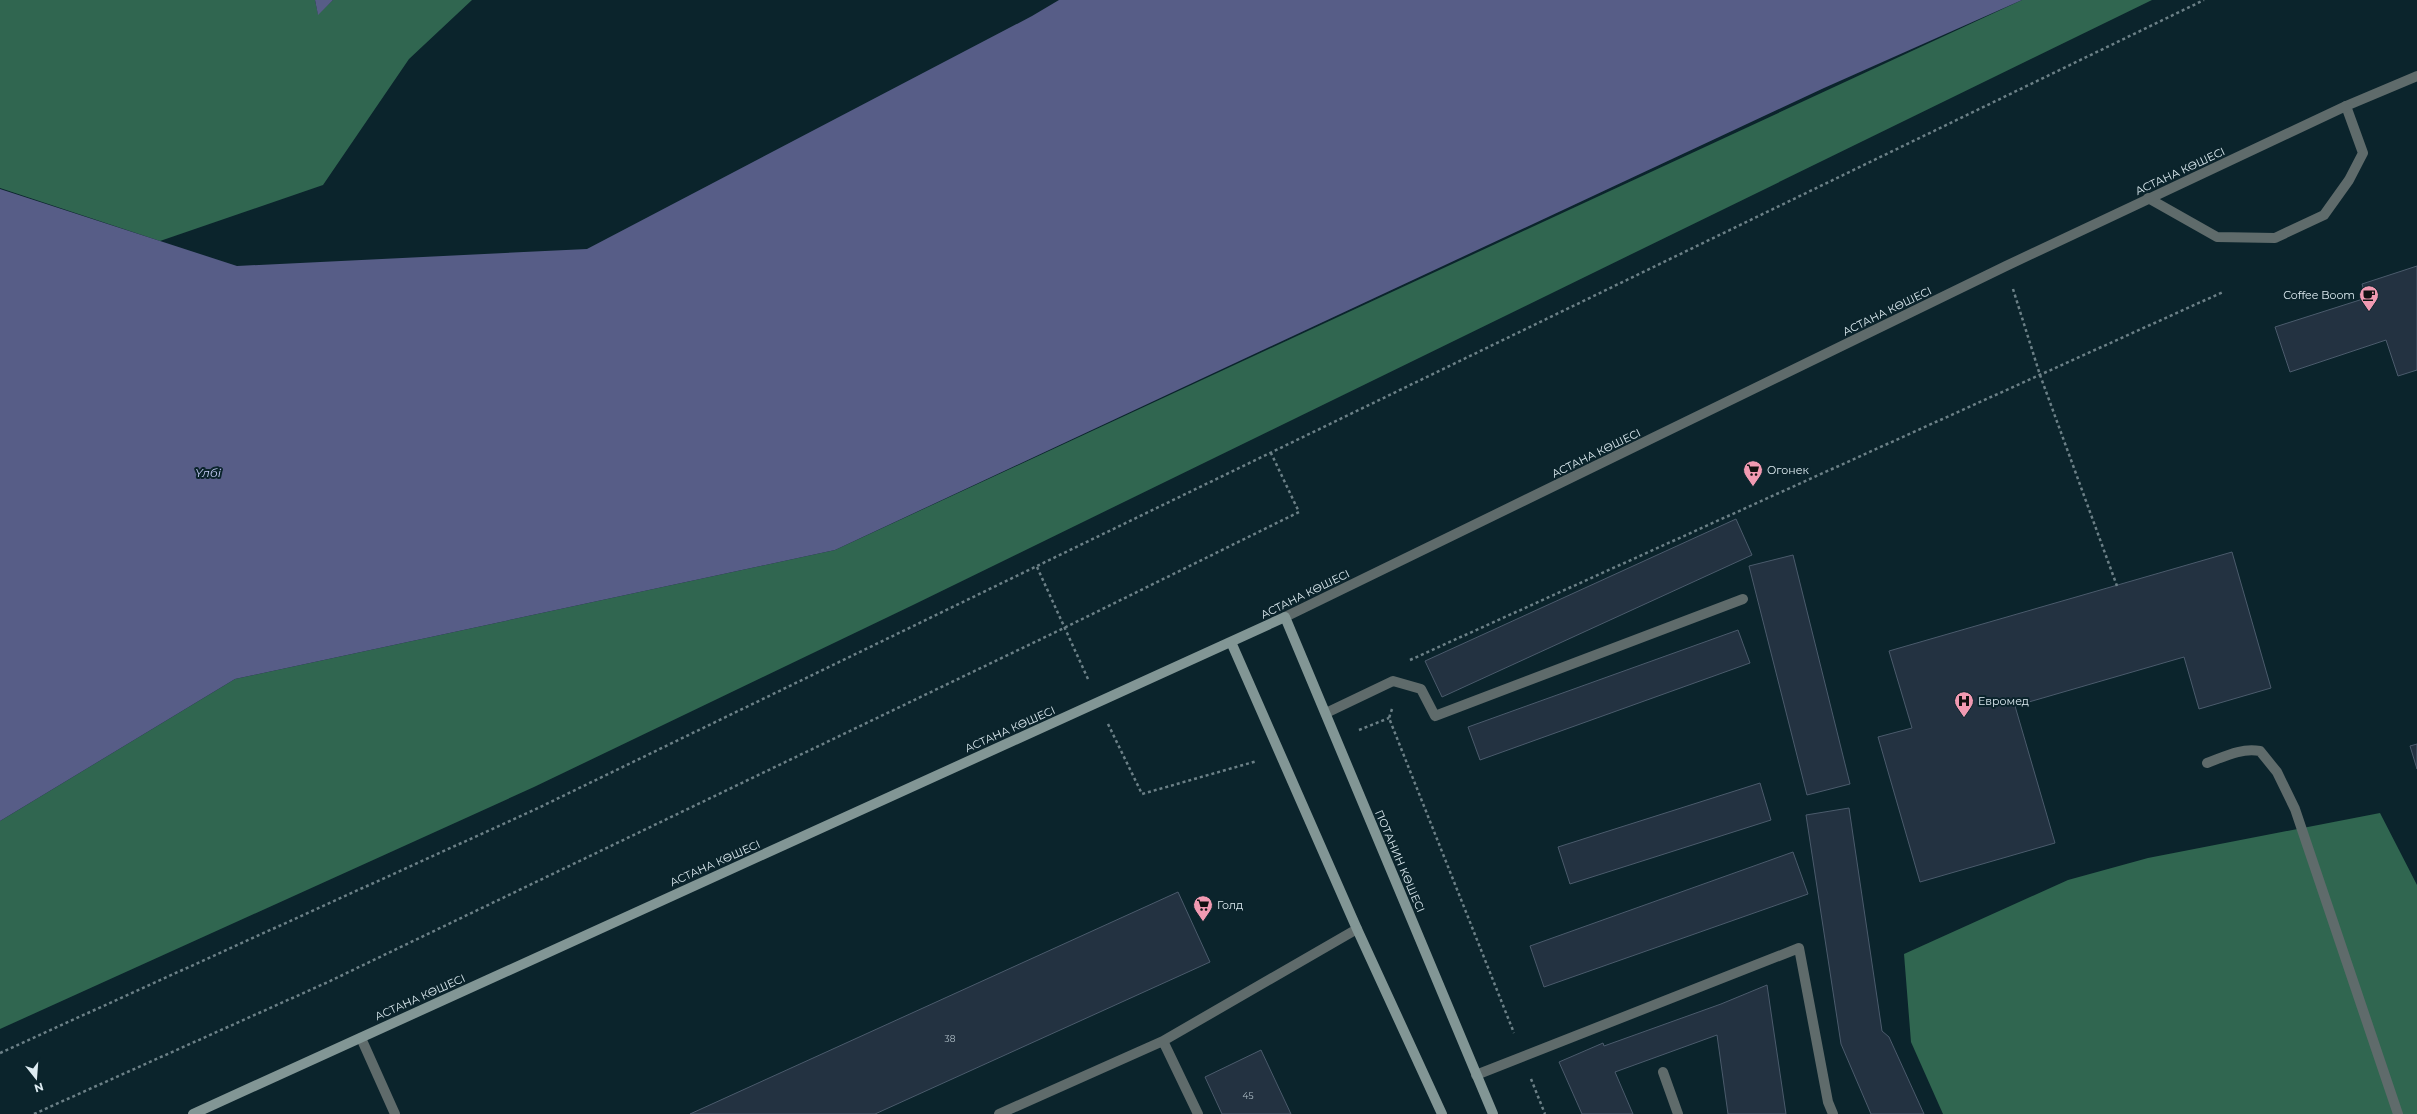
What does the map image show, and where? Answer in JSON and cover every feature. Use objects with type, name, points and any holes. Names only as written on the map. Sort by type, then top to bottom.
[{"type":"main road","name":"АСТАНА КӨШЕСІ","points":[[194,1114],[1286,617]]},
{"type":"main road","name":"ПОТАНИН КӨШЕСІ","points":[[1286,617],[1493,1114]]},
{"type":"main road","points":[[1231,642],[1356,929],[1442,1114]]},
{"type":"street","name":"АСТАНА КӨШЕСІ","points":[[1286,617],[2148,198],[2346,106],[2417,76]]},
{"type":"street","points":[[2148,198],[2217,237],[2275,238],[2317,219],[2324,215],[2349,180],[2363,153],[2346,106]]},
{"type":"street","points":[[1326,713],[1392,681],[1421,689],[1435,716],[1742,598]]},
{"type":"street","points":[[2207,763],[2238,750],[2260,751],[2277,772],[2295,809],[2398,1114]]},
{"type":"street","points":[[999,1114],[1164,1041],[1356,929]]},
{"type":"street","points":[[1476,1074],[1799,948],[1828,1102],[1833,1114]]},
{"type":"street","points":[[361,1038],[395,1114]]},
{"type":"street","points":[[1164,1041],[1198,1114]]},
{"type":"street","points":[[1663,1072],[1678,1114]]},
{"type":"path","points":[[0,1053],[534,810],[2204,0]]},
{"type":"path","points":[[2006,266],[2040,375],[2117,586]]},
{"type":"path","points":[[1545,1114],[1389,718],[1408,661],[2223,292]]},
{"type":"path","points":[[34,1114],[328,982],[1064,628],[1299,512],[1271,452]]},
{"type":"path","points":[[1036,567],[1142,794],[1280,753]]},
{"type":"path","points":[[1337,740],[1389,718]]},
{"type":"green space","points":[[0,0],[315,0],[318,14],[333,0],[472,0],[409,59],[323,185],[160,241],[0,188]]},
{"type":"green space","points":[[2022,0],[2152,0],[913,605],[534,787],[0,1029],[0,821],[235,679],[835,550]]},
{"type":"green space","points":[[2380,813],[2417,885],[2417,1114],[1943,1114],[1911,1042],[1904,954],[2068,880],[2148,858]]},
{"type":"water","points":[[315,0],[333,0],[318,15]]},
{"type":"water","name":"Үлбі","points":[[1059,0],[2022,0],[1824,88],[835,550],[235,679],[0,821],[0,189],[237,266],[587,249],[1032,16]]},
{"type":"building","name":"Coffee Boom","points":[[2417,266],[2417,370],[2398,376],[2386,340],[2290,372],[2275,327],[2366,298],[2362,284]]},
{"type":"building","points":[[1736,519],[1752,555],[1442,697],[1425,661]]},
{"type":"building","name":"Евромед","points":[[2232,552],[2271,688],[2199,709],[2184,657],[2015,706],[2055,843],[1920,882],[1878,737],[1912,728],[1889,651]]},
{"type":"building","points":[[1793,555],[1850,784],[1807,795],[1749,566]]},
{"type":"building","points":[[1738,630],[1750,663],[1480,760],[1468,727]]},
{"type":"building","points":[[2417,744],[2417,769],[2410,746]]},
{"type":"building","points":[[1760,783],[1771,820],[1570,884],[1558,847]]},
{"type":"building","points":[[1849,808],[1882,1031],[1889,1037],[1924,1114],[1871,1114],[1841,1044],[1806,815]]},
{"type":"building","points":[[1793,852],[1808,894],[1544,987],[1530,946]]},
{"type":"building","points":[[1178,892],[1210,962],[875,1114],[690,1114]]},
{"type":"building","points":[[1767,985],[1786,1114],[1728,1114],[1717,1035],[1615,1072],[1633,1114],[1582,1114],[1559,1062],[1603,1043],[1604,1046],[1721,1004]]},
{"type":"building","points":[[1261,1050],[1291,1114],[1222,1114],[1205,1077]]},
{"type":"place","name":"Coffee Boom","points":[[2369,312]]},
{"type":"place","name":"Огонек","points":[[1753,487]]},
{"type":"place","name":"Евромед","points":[[1964,718]]},
{"type":"place","name":"Голд","points":[[1203,922]]}]
